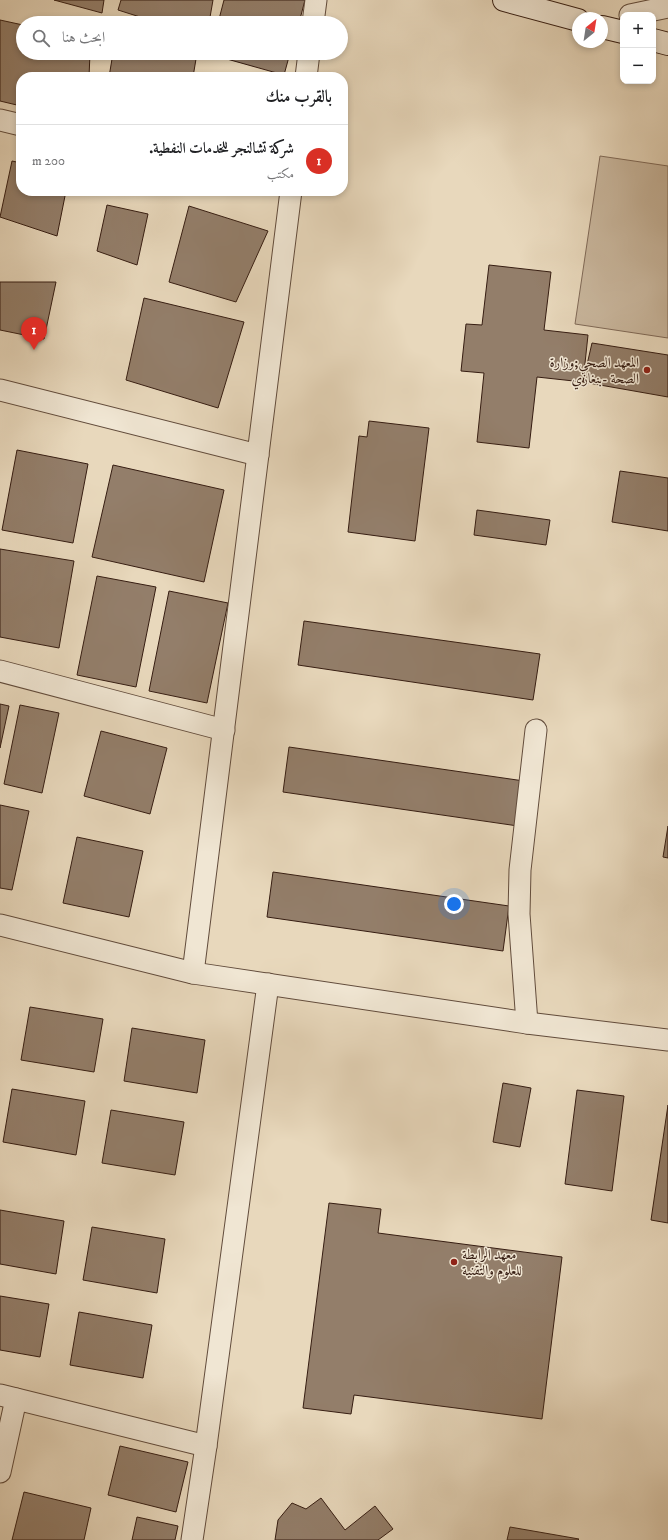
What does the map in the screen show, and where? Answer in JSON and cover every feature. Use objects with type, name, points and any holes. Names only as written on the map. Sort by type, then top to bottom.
[{"type":"main road","points":[[504,0],[572,18]]},
{"type":"main road","points":[[608,28],[620,31]]},
{"type":"main road","points":[[656,41],[668,44]]},
{"type":"street","points":[[314,16],[316,0]]},
{"type":"street","points":[[644,12],[668,7]]},
{"type":"street","points":[[608,20],[620,17]]},
{"type":"street","points":[[307,72],[308,60]]},
{"type":"street","points":[[0,120],[16,124]]},
{"type":"street","points":[[193,973],[258,455],[286,196]]},
{"type":"street","points":[[0,390],[258,455]]},
{"type":"street","points":[[0,671],[224,730]]},
{"type":"street","points":[[527,1022],[519,914],[520,870],[536,730]]},
{"type":"street","points":[[0,925],[193,973],[527,1022],[668,1040]]},
{"type":"street","points":[[192,1540],[268,984]]},
{"type":"street","points":[[0,1472],[8,1397],[206,1446]]},
{"type":"shaded area","points":[[600,156],[668,166],[668,338],[575,324]]},
{"type":"building","points":[[54,0],[104,0],[102,13]]},
{"type":"building","points":[[121,0],[213,0],[210,16],[137,16],[118,10]]},
{"type":"building","points":[[224,0],[305,0],[301,16],[220,16]]},
{"type":"building","points":[[0,20],[16,23],[16,60],[90,60],[89,72],[16,72],[16,105],[0,101]]},
{"type":"building","points":[[112,60],[196,60],[194,72],[110,72]]},
{"type":"building","points":[[230,60],[288,60],[285,72],[273,72]]},
{"type":"building","points":[[12,161],[16,162],[16,196],[65,196],[57,236],[0,217]]},
{"type":"building","points":[[107,205],[148,214],[137,265],[97,251]]},
{"type":"building","points":[[189,206],[268,231],[236,302],[169,282]]},
{"type":"building","points":[[489,265],[551,272],[544,330],[588,335],[583,382],[537,377],[529,448],[477,442],[484,373],[461,371],[466,324],[482,325]]},
{"type":"building","points":[[0,282],[56,282],[44,339],[0,330]]},
{"type":"building","points":[[144,298],[244,322],[218,408],[126,380]]},
{"type":"building","points":[[592,343],[668,355],[668,397],[583,382]]},
{"type":"building","points":[[369,421],[429,428],[415,541],[348,532],[359,436],[367,437]]},
{"type":"building","points":[[17,450],[88,464],[73,543],[2,530]]},
{"type":"building","points":[[113,465],[224,490],[204,582],[92,557]]},
{"type":"building","points":[[620,471],[668,478],[668,531],[612,522]]},
{"type":"building","points":[[477,510],[550,520],[546,545],[474,535]]},
{"type":"building","points":[[0,549],[74,561],[59,648],[0,637]]},
{"type":"building","points":[[97,576],[156,587],[136,687],[77,675]]},
{"type":"building","points":[[169,591],[228,603],[207,703],[149,691]]},
{"type":"building","points":[[304,621],[540,654],[533,700],[298,665]]},
{"type":"building","points":[[0,704],[9,706],[0,748]]},
{"type":"building","points":[[20,705],[59,713],[42,793],[4,784]]},
{"type":"building","points":[[101,731],[167,748],[150,814],[84,796]]},
{"type":"building","points":[[289,747],[524,781],[518,826],[283,792]]},
{"type":"building","points":[[0,805],[29,811],[12,890],[0,888]]},
{"type":"building","points":[[668,826],[668,858],[663,857]]},
{"type":"building","points":[[77,837],[143,851],[129,917],[63,903]]},
{"type":"building","points":[[273,872],[509,906],[503,951],[267,917]]},
{"type":"building","points":[[30,1007],[103,1019],[94,1072],[21,1060]]},
{"type":"building","points":[[132,1028],[205,1040],[197,1093],[124,1081]]},
{"type":"building","points":[[503,1083],[531,1088],[520,1147],[493,1142]]},
{"type":"building","points":[[12,1089],[85,1101],[76,1155],[3,1142]]},
{"type":"building","points":[[577,1090],[624,1096],[612,1191],[565,1184]]},
{"type":"building","points":[[668,1105],[668,1223],[651,1220]]},
{"type":"building","points":[[111,1110],[184,1122],[175,1175],[102,1163]]},
{"type":"building","points":[[329,1203],[381,1209],[378,1233],[562,1257],[542,1419],[354,1395],[351,1414],[303,1408]]},
{"type":"building","points":[[0,1210],[64,1221],[56,1274],[0,1264]]},
{"type":"building","points":[[92,1227],[165,1239],[157,1293],[83,1280]]},
{"type":"building","points":[[0,1296],[49,1304],[40,1357],[0,1350]]},
{"type":"building","points":[[79,1312],[152,1325],[143,1378],[70,1365]]},
{"type":"building","points":[[120,1446],[188,1462],[176,1512],[108,1495]]},
{"type":"building","points":[[24,1492],[91,1508],[84,1540],[12,1540]]},
{"type":"building","points":[[321,1498],[345,1530],[375,1506],[393,1529],[378,1540],[275,1540],[278,1520],[292,1503],[306,1509]]},
{"type":"building","points":[[137,1517],[178,1526],[175,1540],[132,1540]]},
{"type":"building","points":[[510,1527],[579,1539],[507,1540]]},
{"type":"place","name":"شركة تشالنجر للخدمات النفطية.","points":[[34,350]]},
{"type":"place","name":"المعهد الصحي;وزارة الصحة -بنغازي","points":[[647,370]]},
{"type":"place","name":"معهد الرابطة للعلوم والتقنية","points":[[454,1262]]}]
